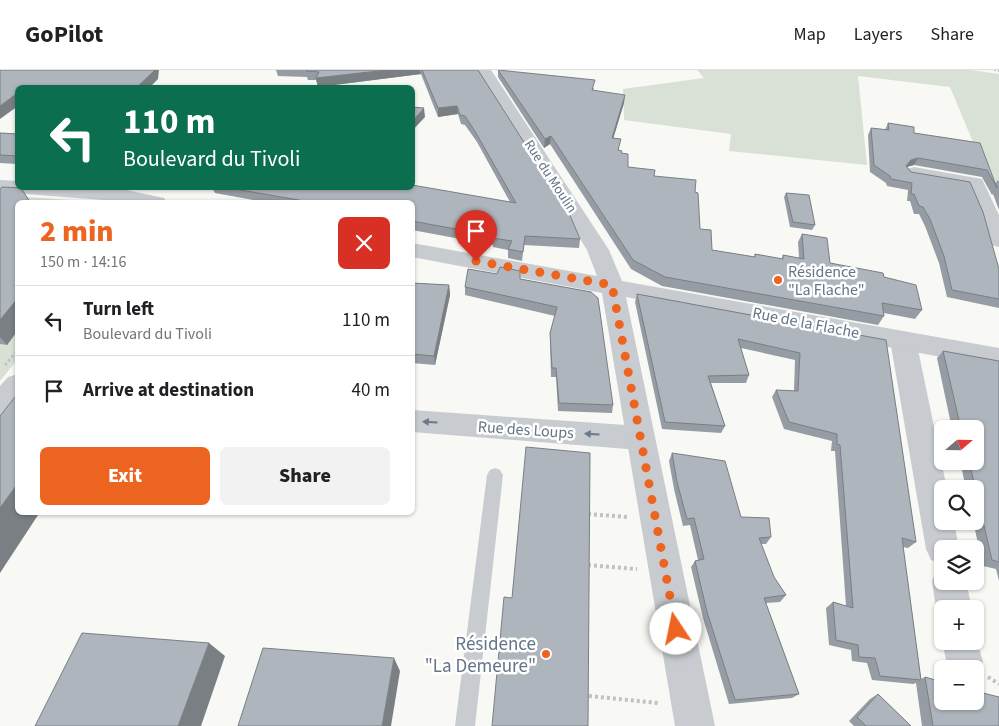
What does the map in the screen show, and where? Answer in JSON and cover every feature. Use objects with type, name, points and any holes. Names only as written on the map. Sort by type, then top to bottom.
[{"type":"street","name":"Rue du Moulin","points":[[483,70],[598,250],[612,285],[694,726]]},
{"type":"street","points":[[914,172],[975,183],[999,240]]},
{"type":"street","points":[[0,186],[15,187]]},
{"type":"street","points":[[58,190],[117,194],[147,200]]},
{"type":"street","name":"Rue de la Flache","points":[[415,251],[612,285],[999,358]]},
{"type":"street","points":[[904,340],[941,540]]},
{"type":"street","name":"Rue des Loups","points":[[415,420],[640,438]]},
{"type":"lane","points":[[465,726],[495,475]]},
{"type":"path","points":[[994,70],[999,71]]},
{"type":"path","points":[[10,387],[15,364]]},
{"type":"path","points":[[588,514],[636,517]]},
{"type":"path","points":[[588,565],[644,569]]},
{"type":"path","points":[[588,696],[664,704]]},
{"type":"shaded area","points":[[697,70],[971,70],[999,74],[999,189],[988,188],[973,142],[950,87],[858,76],[867,165],[729,151],[731,134],[624,120],[623,89],[704,78]]},
{"type":"shaded area","points":[[0,195],[69,200],[15,200],[15,362],[0,381]]},
{"type":"building","points":[[0,70],[154,70],[139,85],[15,85],[15,95],[0,106]]},
{"type":"building","points":[[307,70],[387,70],[316,78],[319,72]]},
{"type":"building","points":[[422,70],[478,70],[569,213],[580,239],[525,236],[523,252],[508,249],[512,241],[415,222],[415,200],[298,200],[241,190],[415,190],[415,186],[516,203],[476,133],[465,116],[460,115],[457,106],[438,108]]},
{"type":"building","points":[[498,70],[595,80],[592,90],[625,95],[612,138],[621,139],[618,150],[622,151],[621,153],[628,154],[628,167],[655,170],[654,176],[696,180],[695,192],[698,193],[700,229],[711,230],[712,250],[755,257],[755,254],[783,259],[783,255],[804,259],[802,234],[827,238],[830,263],[883,273],[884,277],[916,285],[922,310],[882,303],[884,316],[665,277],[633,260],[551,136],[545,139]]},
{"type":"building","points":[[415,107],[424,108],[415,118]]},
{"type":"building","points":[[888,123],[914,127],[914,133],[980,143],[997,188],[987,170],[918,158],[911,160],[906,166],[911,172],[970,182],[983,212],[999,269],[999,299],[952,290],[944,256],[930,219],[923,207],[919,206],[914,194],[911,194],[912,183],[891,179],[890,176],[874,165],[871,128],[889,130]]},
{"type":"building","points":[[0,133],[15,134],[15,156],[0,155]]},
{"type":"building","points":[[2,187],[22,190],[29,200],[15,200],[15,302],[0,320],[0,189]]},
{"type":"building","points":[[786,193],[809,195],[815,225],[793,222]]},
{"type":"building","points":[[500,267],[520,271],[520,279],[591,292],[598,298],[613,405],[559,403],[556,368],[552,368],[550,333],[557,307],[465,287],[468,269],[497,274]]},
{"type":"building","points":[[415,283],[449,285],[434,356],[415,354]]},
{"type":"building","points":[[637,294],[886,340],[916,542],[902,538],[921,680],[880,676],[875,658],[859,657],[858,645],[836,640],[833,602],[853,608],[840,445],[837,444],[837,434],[789,422],[776,390],[798,391],[800,353],[738,339],[749,375],[708,376],[725,426],[665,422]]},
{"type":"building","points":[[943,351],[999,361],[999,562],[992,560],[984,526],[984,480],[973,480],[971,470],[984,470],[984,420],[959,420]]},
{"type":"building","points":[[15,397],[15,487],[0,508],[0,416]]},
{"type":"building","points":[[526,447],[590,453],[588,726],[492,726],[504,597],[512,598]]},
{"type":"building","points":[[672,453],[725,461],[741,517],[769,518],[771,537],[759,538],[774,577],[786,595],[764,598],[799,694],[735,700],[707,612],[695,561],[704,559],[694,518],[687,519],[677,482]]},
{"type":"building","points":[[82,633],[209,643],[178,726],[35,726]]},
{"type":"building","points":[[263,648],[394,658],[382,726],[238,726]]},
{"type":"building","points":[[925,677],[934,680],[934,710],[984,710],[984,693],[999,697],[999,726],[933,726]]},
{"type":"building","points":[[878,694],[911,726],[866,726],[857,717]]},
{"type":"place","name":"Résidence \"La Flache\"","points":[[778,280]]},
{"type":"place","name":"Résidence \"La Demeure\"","points":[[546,654]]},
{"type":"route","points":[[476,261],[612,285],[676,629]]}]
